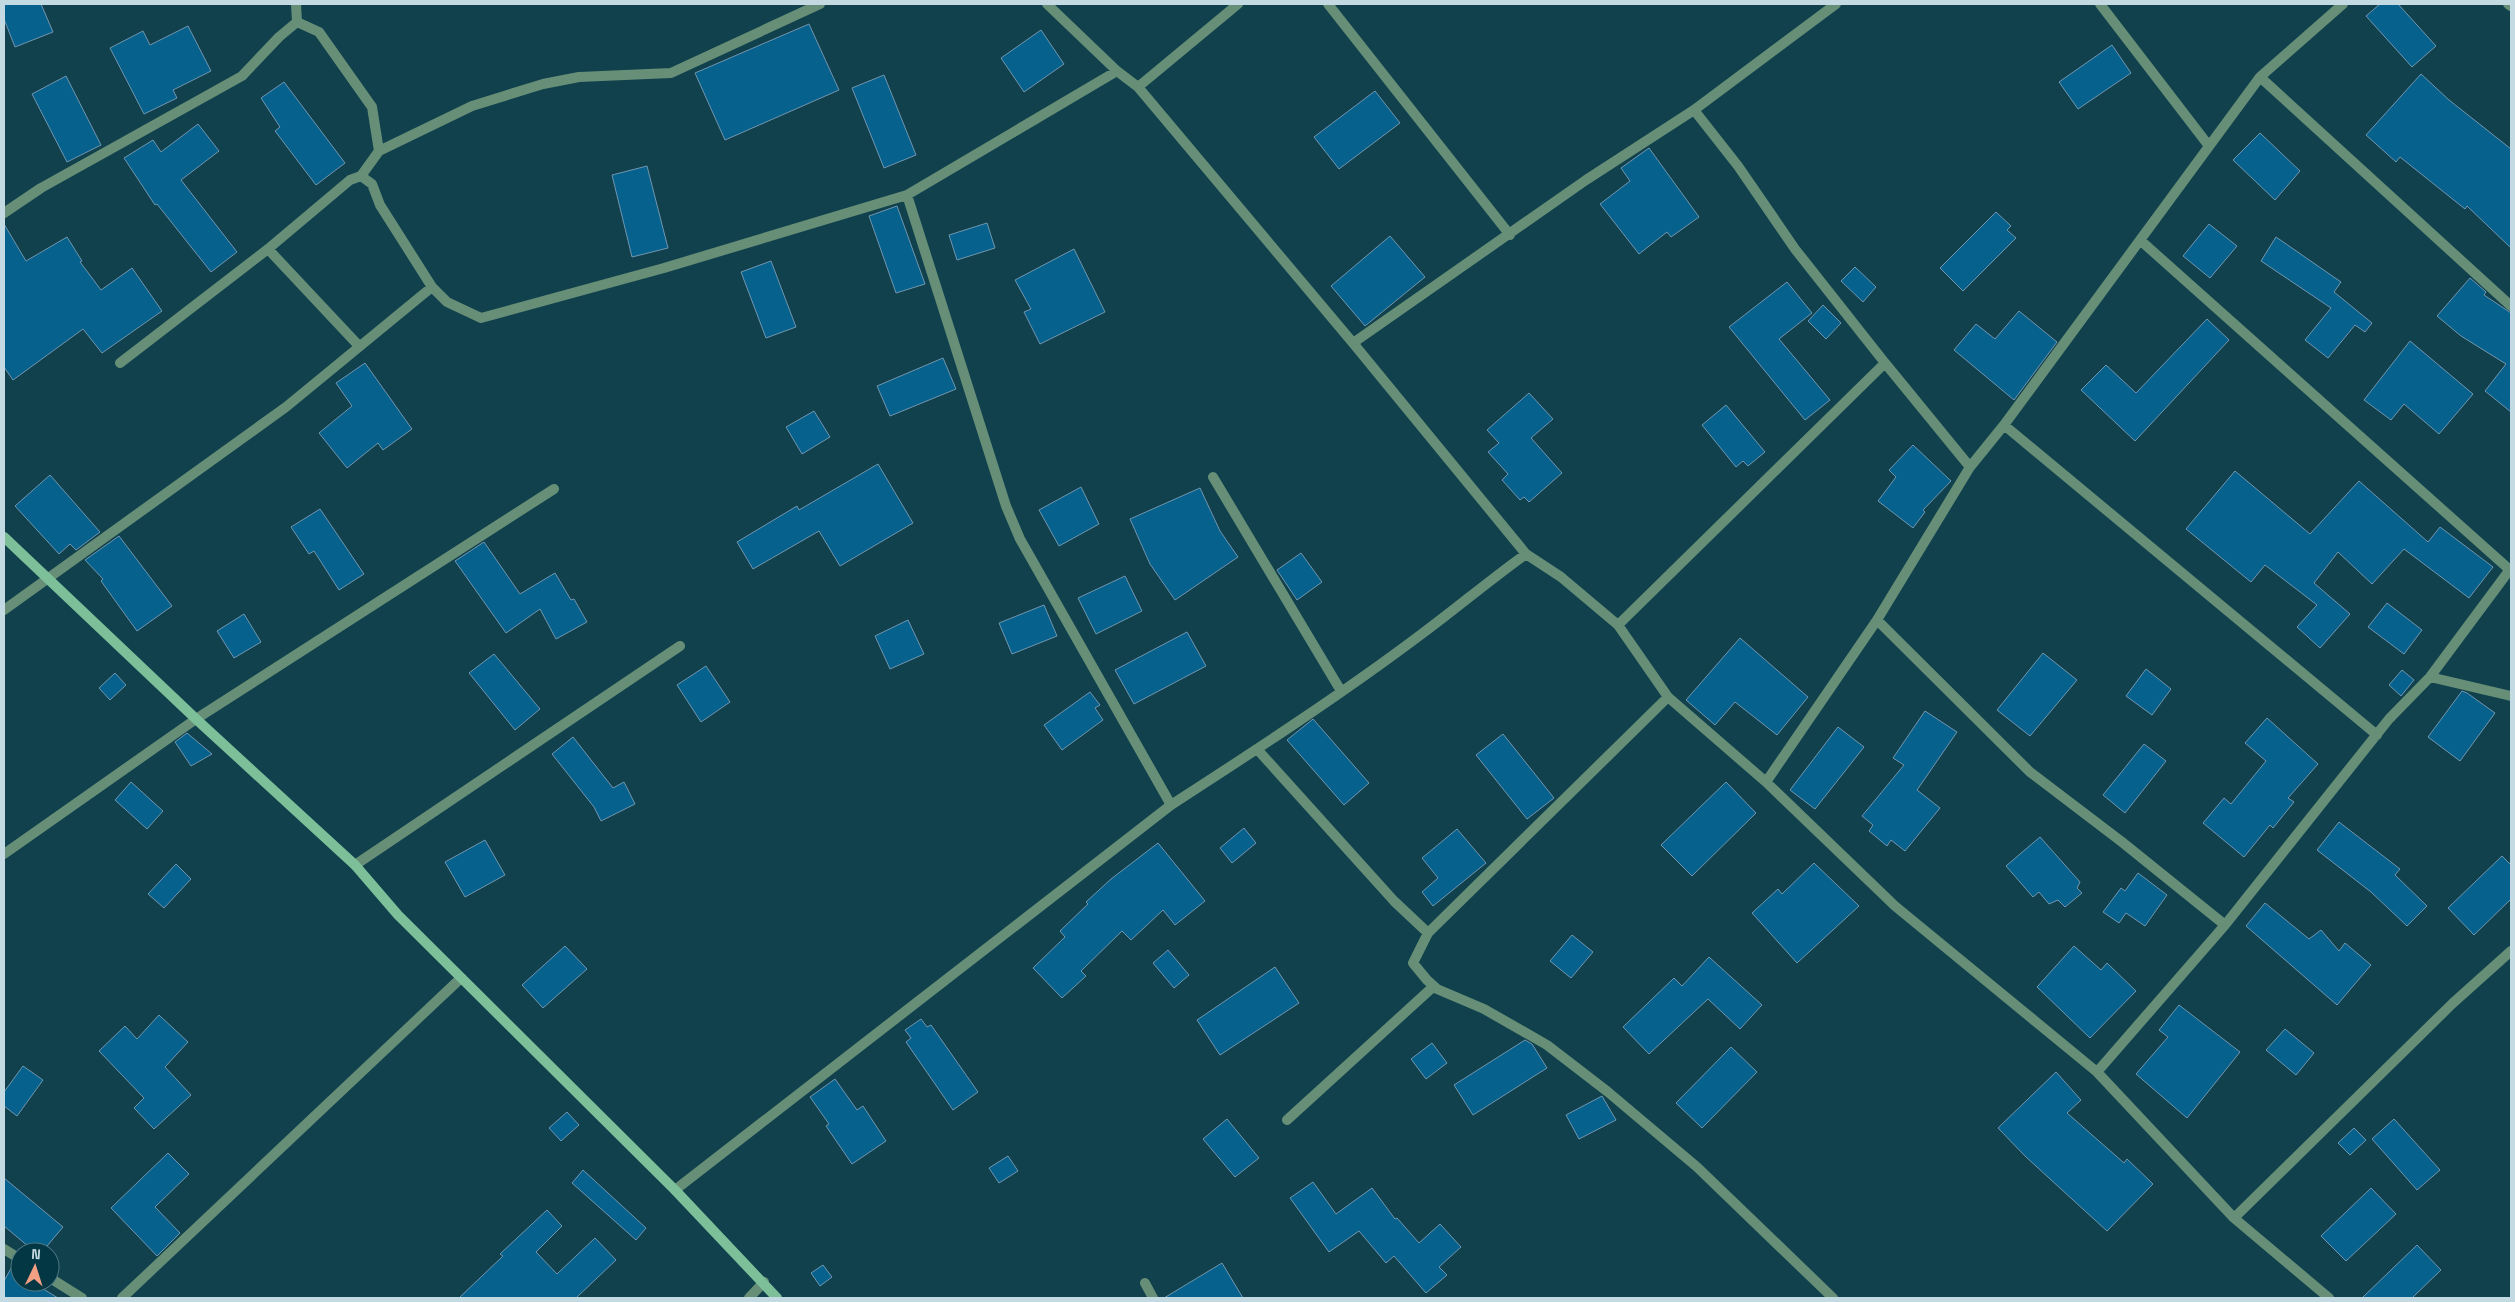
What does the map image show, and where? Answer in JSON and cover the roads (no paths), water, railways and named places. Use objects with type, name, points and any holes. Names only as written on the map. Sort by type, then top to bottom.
[{"type":"street","points":[[296,4],[297,22]]},
{"type":"street","points":[[120,363],[268,249],[350,180],[361,176],[379,151],[472,106],[543,84],[579,77],[671,73],[820,4]]},
{"type":"street","points":[[1047,4],[1117,71],[1138,87],[1354,343],[1526,554],[1561,577],[1618,625],[1668,697],[1766,782],[1895,906],[2097,1072],[2234,1218],[2329,1298]]},
{"type":"street","points":[[1138,87],[1238,4]]},
{"type":"street","points":[[1328,4],[1510,235]]},
{"type":"street","points":[[1354,343],[1586,180],[1694,110],[1823,8],[1836,4]]},
{"type":"street","points":[[2100,4],[2209,146]]},
{"type":"street","points":[[1766,782],[1877,620],[1970,467],[2004,425],[2260,77],[2343,4]]},
{"type":"street","points":[[297,22],[319,32],[372,107],[379,151]]},
{"type":"street","points":[[4,213],[41,188],[242,76],[279,37],[297,22]]},
{"type":"street","points":[[361,176],[372,184],[380,206],[432,287],[448,302],[481,318],[664,268],[907,196],[1117,71]]},
{"type":"street","points":[[2260,77],[2511,306]]},
{"type":"street","points":[[1694,110],[1738,166],[1795,249],[1885,364],[1970,467]]},
{"type":"street","points":[[907,196],[1006,506],[1020,539],[1172,805]]},
{"type":"street","points":[[2097,1072],[2225,925],[2377,735],[2430,677],[2511,569],[2140,240]]},
{"type":"street","points":[[268,249],[359,346]]},
{"type":"street","points":[[4,610],[47,577],[286,407],[432,287]]},
{"type":"street","points":[[1618,625],[1885,364]]},
{"type":"street","points":[[2004,425],[2377,735]]},
{"type":"street","points":[[1213,477],[1341,691]]},
{"type":"street","points":[[4,854],[196,719],[554,489]]},
{"type":"street","points":[[4,537],[196,719],[355,865],[398,915],[675,1190],[764,1282],[777,1298]]},
{"type":"street","points":[[675,1190],[1172,805],[1257,750],[1424,633],[1480,587],[1526,554]]},
{"type":"street","points":[[1877,620],[2030,772],[2122,842],[2225,925]]},
{"type":"street","points":[[355,865],[680,646]]},
{"type":"street","points":[[2430,677],[2511,696]]},
{"type":"street","points":[[1668,697],[1428,933],[1413,963],[1434,986],[1484,1009],[1546,1045],[1608,1092],[1697,1167],[1833,1298]]},
{"type":"street","points":[[1257,750],[1394,901],[1428,933]]},
{"type":"street","points":[[2234,1218],[2446,1010],[2511,951]]},
{"type":"street","points":[[122,1298],[462,978]]},
{"type":"street","points":[[1287,1120],[1434,986]]},
{"type":"street","points":[[749,1298],[764,1282]]},
{"type":"street","points":[[1145,1283],[1153,1298]]},
{"type":"street","points":[[60,1284],[82,1298]]}]
